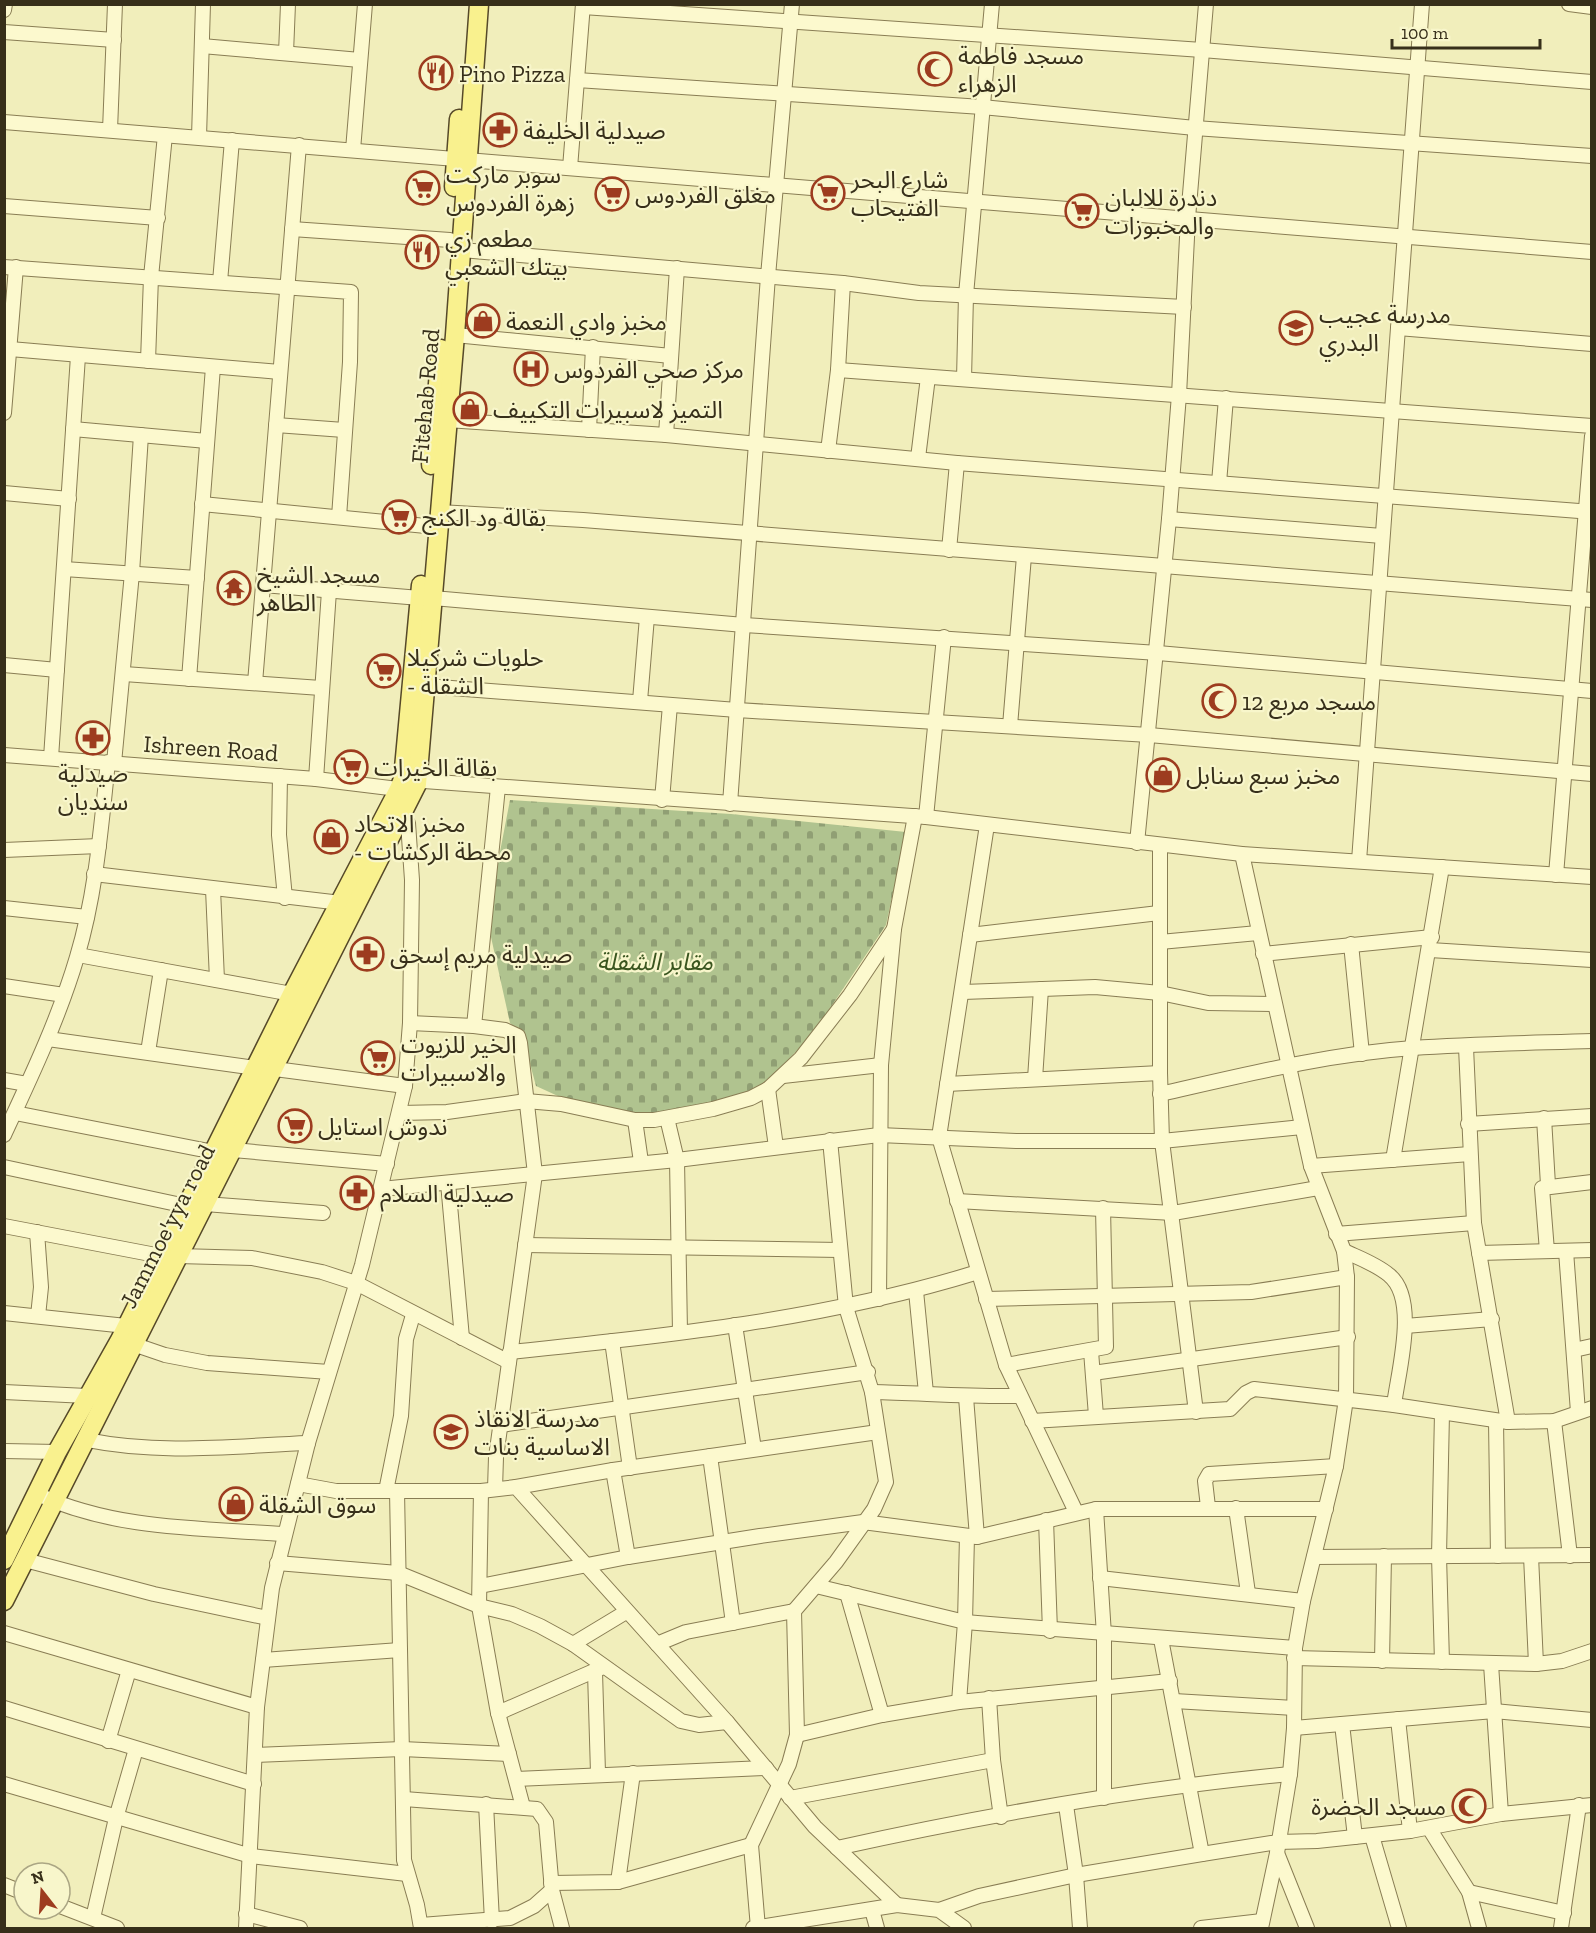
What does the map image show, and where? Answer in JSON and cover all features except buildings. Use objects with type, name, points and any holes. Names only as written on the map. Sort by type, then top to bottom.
[{"type":"main road","name":"Fitehab Road","points":[[408,785],[456,245],[462,158],[467,4]]},
{"type":"main road","name":"Fitehab Road","points":[[462,158],[479,4]]},
{"type":"main road","name":"Fitehab Road","points":[[433,519],[447,420],[455,335],[456,245]]},
{"type":"main road","name":"Fitehab Road","points":[[408,785],[426,686],[426,598]]},
{"type":"main road","points":[[365,871],[408,785]]},
{"type":"main road","name":"Jammoe'yya road","points":[[170,1256],[186,1206],[292,994],[341,903],[365,871]]},
{"type":"main road","name":"Jammoe'yya road","points":[[5,1556],[87,1396],[126,1337],[170,1256],[206,1204],[275,1069],[365,871]]},
{"type":"main road","name":"Jammoe'yya road","points":[[4,1601],[87,1440],[126,1337]]},
{"type":"street","points":[[4,10],[5,4]]},
{"type":"street","points":[[110,130],[115,4]]},
{"type":"street","points":[[199,137],[203,4]]},
{"type":"street","points":[[286,52],[288,4]]},
{"type":"street","points":[[353,150],[364,4]]},
{"type":"street","points":[[730,804],[755,443],[792,4]]},
{"type":"street","points":[[963,379],[966,295],[992,4]]},
{"type":"street","points":[[1137,843],[1158,653],[1179,395],[1188,218],[1206,4]]},
{"type":"street","points":[[1359,861],[1365,754],[1422,4]]},
{"type":"street","points":[[1569,4],[1592,7]]},
{"type":"street","points":[[570,168],[583,6],[1202,50],[1592,82]]},
{"type":"street","points":[[4,32],[114,40]]},
{"type":"street","points":[[202,46],[360,60]]},
{"type":"street","points":[[577,80],[982,107],[1195,128],[1592,156]]},
{"type":"street","points":[[4,122],[1592,252]]},
{"type":"street","points":[[148,361],[151,277],[165,135]]},
{"type":"street","points":[[220,282],[232,140]]},
{"type":"street","points":[[255,683],[299,145]]},
{"type":"street","points":[[4,206],[158,218]]},
{"type":"street","points":[[292,229],[843,283],[918,293],[1184,307]]},
{"type":"street","points":[[4,413],[10,350],[10,267],[351,292],[350,362],[339,517]]},
{"type":"street","points":[[666,435],[677,268]]},
{"type":"street","points":[[828,451],[838,370],[843,283]]},
{"type":"street","points":[[1398,328],[1592,344]]},
{"type":"street","points":[[455,335],[671,356]]},
{"type":"street","points":[[589,430],[593,347]]},
{"type":"street","points":[[10,350],[280,372]]},
{"type":"street","points":[[51,758],[78,356]]},
{"type":"street","points":[[189,679],[213,367]]},
{"type":"street","points":[[838,370],[1226,398],[1392,413],[1592,426]]},
{"type":"street","points":[[918,458],[928,377]]},
{"type":"street","points":[[1219,483],[1226,398]]},
{"type":"street","points":[[447,420],[666,435],[957,463],[1588,511]]},
{"type":"street","points":[[276,425],[344,430]]},
{"type":"street","points":[[74,429],[207,441]]},
{"type":"street","points":[[4,1135],[48,1039],[78,956],[87,917],[124,674],[141,435]]},
{"type":"street","points":[[1556,874],[1572,690],[1585,599],[1592,436]]},
{"type":"street","points":[[950,550],[957,463]]},
{"type":"street","points":[[4,493],[69,499]]},
{"type":"street","points":[[202,504],[339,517],[584,520],[1585,599]]},
{"type":"street","points":[[1169,519],[1382,536]]},
{"type":"street","points":[[1010,726],[1015,643],[1024,556]]},
{"type":"street","points":[[64,569],[196,578]]},
{"type":"street","points":[[263,585],[744,625],[1158,653],[1592,691]]},
{"type":"street","points":[[316,779],[329,591]]},
{"type":"street","points":[[640,701],[647,617]]},
{"type":"street","points":[[879,1299],[881,1065],[894,929],[920,817],[936,721],[944,637]]},
{"type":"street","points":[[4,665],[57,670]]},
{"type":"street","points":[[124,674],[321,688]]},
{"type":"street","points":[[426,686],[737,710],[1149,735],[1592,774]]},
{"type":"street","points":[[662,800],[670,705]]},
{"type":"street","name":"Ishreen Road","points":[[4,754],[316,779],[408,785],[498,787],[920,817],[1242,854],[1592,877]]},
{"type":"street","points":[[280,776],[279,835],[285,898]]},
{"type":"street","points":[[474,1026],[498,787]]},
{"type":"street","points":[[246,1929],[257,1707],[277,1563],[308,1443],[381,1190],[405,1086],[410,1023],[412,880],[408,823],[396,812]]},
{"type":"street","points":[[987,825],[939,1137],[1006,1365],[1018,1396],[1076,1512]]},
{"type":"street","points":[[4,850],[99,846]]},
{"type":"street","points":[[1160,846],[1162,1141],[1173,1213],[1196,1412]]},
{"type":"street","points":[[1201,1929],[1262,1925],[1290,1774],[1294,1728],[1295,1653],[1303,1601],[1336,1466],[1346,1399],[1348,1337],[1344,1251],[1311,1166],[1242,854]]},
{"type":"street","points":[[1393,1160],[1431,944],[1442,867]]},
{"type":"street","points":[[94,874],[341,903]]},
{"type":"street","points":[[213,889],[217,980]]},
{"type":"street","points":[[4,908],[87,917]]},
{"type":"street","points":[[970,935],[1159,913]]},
{"type":"street","points":[[400,1113],[447,1112],[526,1101],[561,1104],[635,1120],[667,1118],[751,1098],[768,1089],[801,1058],[850,995],[894,929]]},
{"type":"street","points":[[1160,942],[1258,933]]},
{"type":"street","points":[[1263,954],[1351,944],[1431,944],[1592,960]]},
{"type":"street","points":[[1351,944],[1362,1054]]},
{"type":"street","points":[[78,956],[292,994]]},
{"type":"street","points":[[148,1052],[162,970]]},
{"type":"street","points":[[4,986],[64,995]]},
{"type":"street","points":[[963,992],[1095,987],[1160,993],[1215,1004],[1274,1004]]},
{"type":"street","points":[[1035,1079],[1041,989]]},
{"type":"street","points":[[410,1023],[474,1026],[505,1030],[518,1036],[535,1174],[501,1425],[488,1490],[479,1606],[498,1713],[523,1807]]},
{"type":"street","points":[[48,1039],[256,1068]]},
{"type":"street","points":[[1160,1094],[1288,1065],[1362,1054],[1412,1048],[1592,1041]]},
{"type":"street","points":[[1466,1047],[1474,1223],[1492,1319],[1502,1422],[1498,1556]]},
{"type":"street","points":[[783,1076],[881,1065]]},
{"type":"street","points":[[275,1069],[405,1086]]},
{"type":"street","points":[[947,1084],[1160,1073]]},
{"type":"street","points":[[4,1080],[27,1084]]},
{"type":"street","points":[[768,1089],[776,1147]]},
{"type":"street","points":[[15,1113],[214,1152]]},
{"type":"street","points":[[1468,1124],[1592,1116]]},
{"type":"street","points":[[667,1118],[677,1160],[680,1332]]},
{"type":"street","points":[[1544,1118],[1548,1185]]},
{"type":"street","points":[[635,1120],[641,1162]]},
{"type":"street","points":[[381,1190],[677,1160],[830,1140],[879,1136],[1016,1141],[1162,1141],[1302,1127]]},
{"type":"street","points":[[657,1644],[674,1636],[794,1611],[816,1586],[882,1496],[886,1482],[873,1392],[846,1306],[830,1140]]},
{"type":"street","points":[[233,1150],[387,1164]]},
{"type":"street","points":[[1311,1166],[1470,1154]]},
{"type":"street","points":[[4,1167],[186,1206]]},
{"type":"street","points":[[1547,1251],[1542,1190],[1548,1185],[1592,1182]]},
{"type":"street","points":[[448,1183],[462,1338]]},
{"type":"street","points":[[957,1201],[1173,1213],[1318,1188]]},
{"type":"street","points":[[206,1204],[323,1213]]},
{"type":"street","points":[[1006,1365],[1103,1349],[1108,1344],[1104,1295],[1103,1208]]},
{"type":"street","points":[[1336,1234],[1474,1223]]},
{"type":"street","points":[[4,1226],[170,1256],[252,1258],[322,1272],[356,1283],[388,1298],[413,1315],[509,1357],[735,1325],[846,1306],[916,1291],[978,1272]]},
{"type":"street","points":[[37,1232],[41,1287],[38,1316]]},
{"type":"street","points":[[525,1245],[840,1250]]},
{"type":"street","points":[[1479,1253],[1592,1250]]},
{"type":"street","points":[[1344,1251],[1377,1267],[1394,1280],[1402,1296],[1405,1326],[1394,1405]]},
{"type":"street","points":[[1032,1421],[1230,1409],[1246,1393],[1254,1389],[1394,1405],[1502,1422],[1554,1421],[1585,1410],[1574,1350],[1566,1251]]},
{"type":"street","points":[[986,1299],[1104,1295],[1183,1296],[1251,1292],[1347,1277]]},
{"type":"street","points":[[916,1291],[926,1393]]},
{"type":"street","points":[[4,1313],[38,1316],[126,1337],[165,1355],[207,1363],[329,1372]]},
{"type":"street","points":[[413,1315],[406,1339],[392,1491],[398,1574],[407,1874],[421,1927],[492,1920],[511,1923],[534,1906],[551,1886],[618,1882],[751,1845]]},
{"type":"street","points":[[1405,1326],[1492,1319]]},
{"type":"street","points":[[735,1325],[754,1449]]},
{"type":"street","points":[[1093,1373],[1348,1337]]},
{"type":"street","points":[[612,1341],[630,1468]]},
{"type":"street","points":[[1574,1350],[1592,1346]]},
{"type":"street","points":[[1091,1351],[1096,1416]]},
{"type":"street","points":[[501,1425],[868,1372]]},
{"type":"street","points":[[4,1392],[87,1396]]},
{"type":"street","points":[[873,1392],[926,1393],[966,1397],[1018,1396]]},
{"type":"street","points":[[959,1702],[972,1537],[966,1397]]},
{"type":"street","points":[[1442,1413],[1439,1556],[1442,1662]]},
{"type":"street","points":[[1554,1421],[1570,1556]]},
{"type":"street","points":[[298,1484],[323,1490],[488,1490],[878,1432]]},
{"type":"street","points":[[87,1440],[124,1447],[169,1450],[308,1443]]},
{"type":"street","points":[[4,1451],[57,1452]]},
{"type":"street","points":[[710,1456],[734,1623]]},
{"type":"street","points":[[1208,1507],[1205,1481],[1209,1474],[1336,1466]]},
{"type":"street","points":[[613,1470],[628,1557]]},
{"type":"street","points":[[516,1487],[626,1612],[728,1722],[815,1827],[897,1905]]},
{"type":"street","points":[[37,1494],[54,1502],[115,1521],[284,1534]]},
{"type":"street","points":[[480,1586],[628,1557],[863,1522],[972,1537],[1095,1509],[1208,1507],[1326,1509]]},
{"type":"street","points":[[1236,1508],[1248,1593]]},
{"type":"street","points":[[1095,1509],[1104,1635],[1104,1798]]},
{"type":"street","points":[[1046,1520],[1050,1630]]},
{"type":"street","points":[[1314,1557],[1592,1555]]},
{"type":"street","points":[[1382,1661],[1384,1556]]},
{"type":"street","points":[[1531,1556],[1536,1664]]},
{"type":"street","points":[[25,1560],[154,1594],[268,1618]]},
{"type":"street","points":[[277,1563],[398,1574],[479,1606],[540,1626],[573,1644],[599,1670],[681,1721],[699,1725],[728,1722]]},
{"type":"street","points":[[1100,1578],[1303,1601]]},
{"type":"street","points":[[816,1586],[965,1622],[1382,1661],[1536,1664],[1562,1661],[1592,1651]]},
{"type":"street","points":[[847,1593],[882,1715]]},
{"type":"street","points":[[758,1928],[751,1845],[793,1753],[797,1735],[794,1611]]},
{"type":"street","points":[[573,1644],[626,1612]]},
{"type":"street","points":[[4,1633],[257,1707]]},
{"type":"street","points":[[1161,1639],[1202,1854]]},
{"type":"street","points":[[262,1660],[400,1650]]},
{"type":"street","points":[[1491,1664],[1501,1814]]},
{"type":"street","points":[[108,1741],[129,1670]]},
{"type":"street","points":[[498,1713],[599,1670]]},
{"type":"street","points":[[597,1773],[599,1670]]},
{"type":"street","points":[[797,1735],[882,1715],[959,1702],[1170,1681]]},
{"type":"street","points":[[989,1698],[993,1760],[1001,1817]]},
{"type":"street","points":[[1174,1701],[1294,1708]]},
{"type":"street","points":[[4,1708],[254,1784]]},
{"type":"street","points":[[1294,1728],[1494,1710],[1592,1720]]},
{"type":"street","points":[[1398,1719],[1410,1831]]},
{"type":"street","points":[[1342,1724],[1355,1837]]},
{"type":"street","points":[[93,1918],[116,1818],[136,1749]]},
{"type":"street","points":[[255,1755],[402,1749],[508,1754]]},
{"type":"street","points":[[790,1798],[993,1760]]},
{"type":"street","points":[[516,1779],[597,1773],[766,1768]]},
{"type":"street","points":[[618,1882],[633,1773]]},
{"type":"street","points":[[837,1848],[1189,1784],[1290,1774]]},
{"type":"street","points":[[4,1784],[251,1856],[407,1874]]},
{"type":"street","points":[[404,1799],[537,1809],[546,1822],[551,1886],[562,1929]]},
{"type":"street","points":[[486,1804],[492,1920]]},
{"type":"street","points":[[1066,1805],[1076,1875],[1080,1929]]},
{"type":"street","points":[[753,1929],[794,1925],[897,1905],[939,1910],[979,1896],[1076,1875],[1202,1854],[1278,1848],[1372,1836],[1501,1814],[1585,1805],[1561,1929]]},
{"type":"street","points":[[1429,1828],[1469,1892],[1479,1929]]},
{"type":"street","points":[[1372,1836],[1399,1929]]},
{"type":"street","points":[[1278,1848],[1307,1929]]},
{"type":"street","points":[[1469,1892],[1564,1913]]},
{"type":"street","points":[[72,1910],[117,1929]]},
{"type":"street","points":[[872,1910],[877,1929]]},
{"type":"street","points":[[939,1910],[964,1929]]},
{"type":"street","points":[[246,1914],[300,1929]]},
{"type":"green space","name":"مقابر الشقلة","points":[[510,800],[731,814],[906,832],[886,925],[814,1032],[761,1089],[645,1120],[582,1107],[536,1086],[522,1034],[510,1023],[487,919]]},
{"type":"place","name":"مسجد فاطمة الزهراء","points":[[935,69]]},
{"type":"place","name":"Pino Pizza","points":[[436,73]]},
{"type":"place","name":"صيدلية الخليفة","points":[[500,130]]},
{"type":"place","name":"سوبر ماركت زهرة الفردوس","points":[[423,188]]},
{"type":"place","name":"شارع البحر الفتيحاب","points":[[828,193]]},
{"type":"place","name":"مغلق الفردوس","points":[[612,194]]},
{"type":"place","name":"دندرة للالبان والمخبوزات","points":[[1082,211]]},
{"type":"place","name":"مطعم زي بيتك الشعبي","points":[[422,252]]},
{"type":"place","name":"مخبز وادي النعمة","points":[[483,321]]},
{"type":"place","name":"مدرسة عجيب البدري","points":[[1296,328]]},
{"type":"place","name":"مركز صحي الفردوس","points":[[531,369]]},
{"type":"place","name":"التميز لاسبيرات التكييف","points":[[470,409]]},
{"type":"place","name":"بقالة ود الكنج","points":[[399,517]]},
{"type":"place","name":"مسجد الشيخ الطاهر","points":[[234,588]]},
{"type":"place","name":"حلويات شركيلا - الشقلة","points":[[384,671]]},
{"type":"place","name":"مسجد مربع 12","points":[[1219,701]]},
{"type":"place","name":"صيدلية سنديان","points":[[93,738]]},
{"type":"place","name":"بقالة الخيرات","points":[[351,767]]},
{"type":"place","name":"مخبز سبع سنابل","points":[[1163,775]]},
{"type":"place","name":"مخبز الاتحاد - محطة الركشات","points":[[331,837]]},
{"type":"place","name":"صيدلية مريم إسحق","points":[[367,954]]},
{"type":"place","name":"الخير للزيوت والاسبيرات","points":[[378,1058]]},
{"type":"place","name":"ندوش استايل","points":[[295,1126]]},
{"type":"place","name":"صيدلية السلام","points":[[357,1193]]},
{"type":"place","name":"مدرسة الانقاذ الاساسية بنات","points":[[451,1432]]},
{"type":"place","name":"سوق الشقلة","points":[[236,1504]]},
{"type":"place","name":"مسجد الحضرة","points":[[1469,1806]]}]
